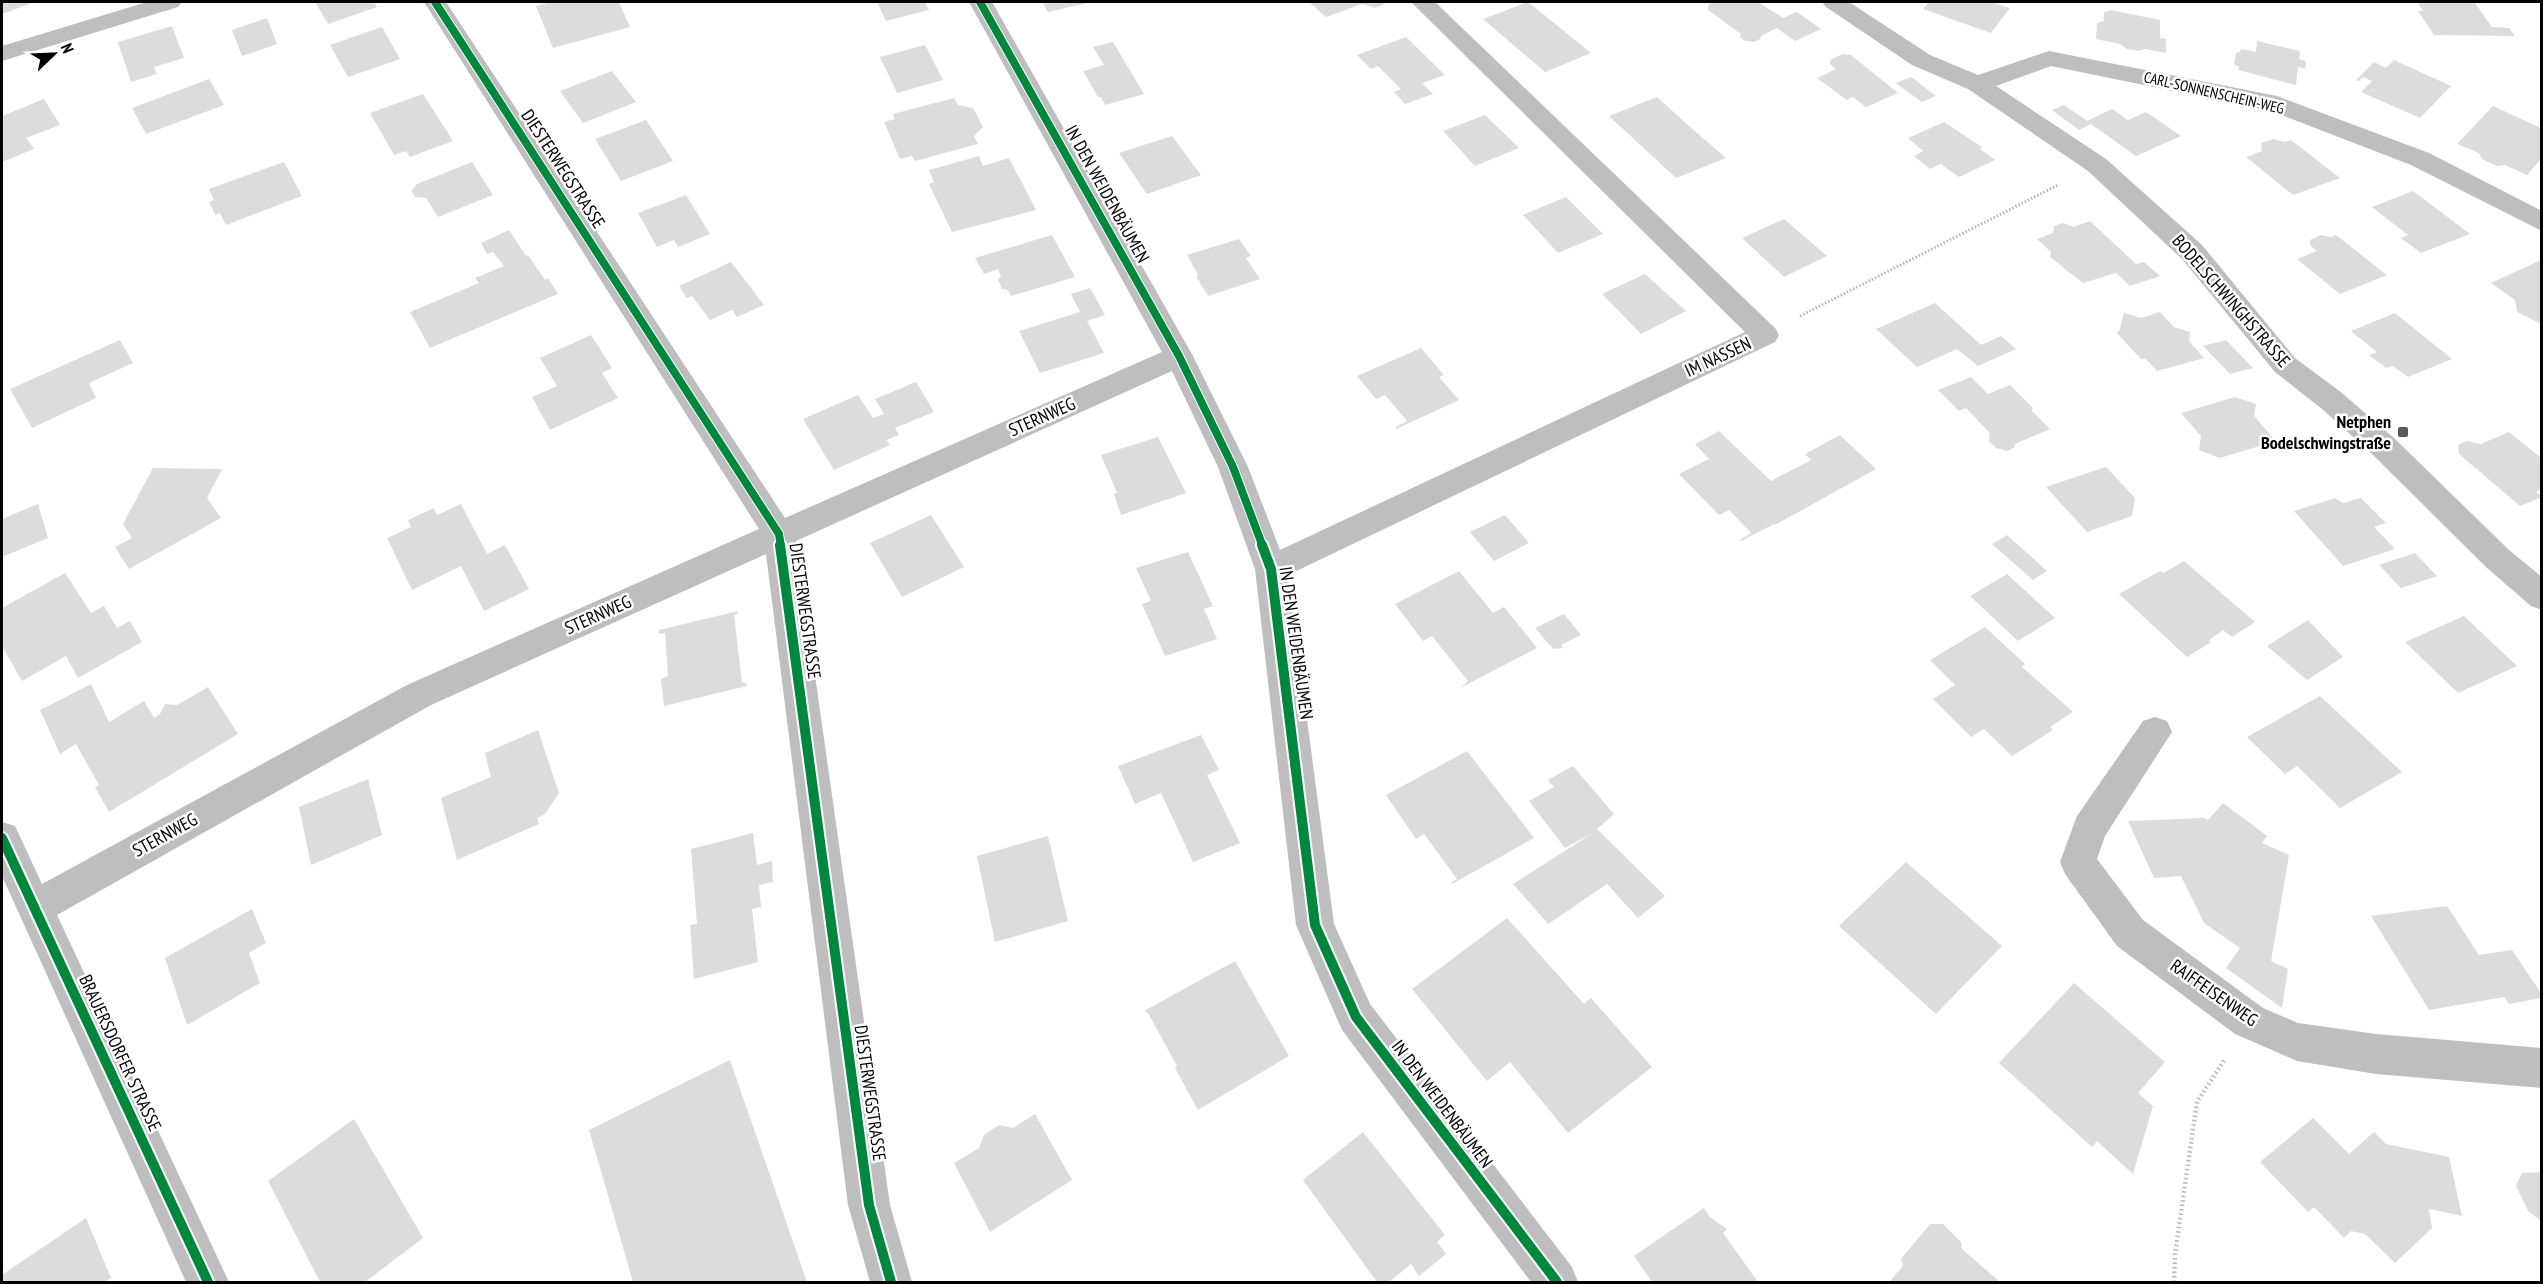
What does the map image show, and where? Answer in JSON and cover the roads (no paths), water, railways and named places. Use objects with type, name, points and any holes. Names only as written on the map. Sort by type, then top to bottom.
[{"type":"street","points":[[2,54],[170,2]]},
{"type":"street","name":"DIESTERWEGSTRASSE","points":[[435,2],[778,534],[869,1205],[891,1282]]},
{"type":"street","name":"IN DEN WEIDENBÄUMEN","points":[[980,2],[1179,356],[1233,466],[1271,569],[1315,925],[1356,1017],[1557,1282]]},
{"type":"street","name":"IM NASSEN","points":[[1271,569],[1765,334],[1422,2]]},
{"type":"street","name":"BODELSCHWINGHSTRASSE","points":[[1834,2],[1921,60],[1977,84],[2097,165],[2192,252],[2285,365],[2332,401],[2383,446],[2498,559],[2541,597]]},
{"type":"street","name":"CARL-SONNENSCHEIN-WEG","points":[[1977,84],[2049,58],[2277,104],[2420,159],[2541,222]]},
{"type":"street","name":"STERNWEG","points":[[34,908],[419,695],[1179,356]]},
{"type":"street","name":"RAIFFEISENWEG","points":[[2155,732],[2090,828],[2078,862],[2130,933],[2248,1021],[2297,1042],[2376,1053],[2541,1068]]},
{"type":"street","name":"BRAUERSDORFER STRASSE","points":[[2,838],[208,1282]]},
{"type":"place","name":"Netphen Bodelschwingstraße","points":[[2403,432]]}]
